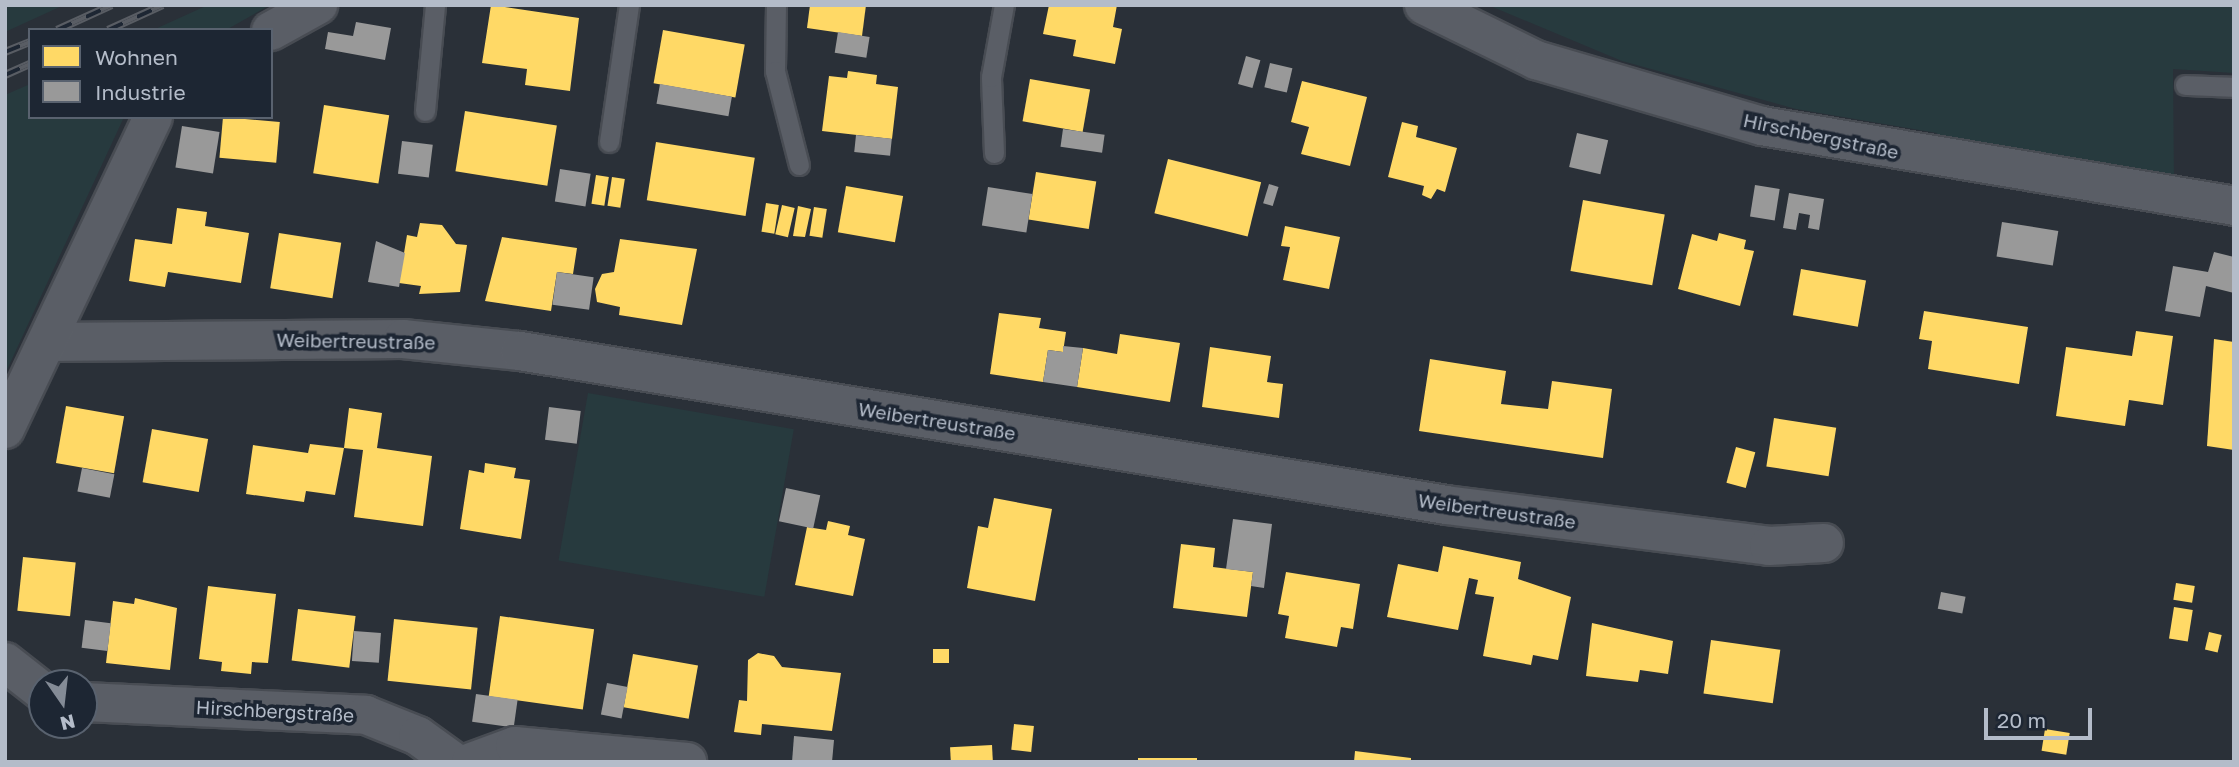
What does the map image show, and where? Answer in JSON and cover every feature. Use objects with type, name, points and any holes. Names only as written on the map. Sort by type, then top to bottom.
[{"type":"street","points":[[273,30],[318,5]]},
{"type":"street","name":"Hirschbergstraße","points":[[1424,5],[1536,60],[1762,126],[2234,206]]},
{"type":"street","points":[[5,429],[152,119]]},
{"type":"street","name":"Weibertreustraße","points":[[47,342],[403,339],[520,351],[1446,505],[1769,546],[1824,543]]},
{"type":"street","points":[[5,662],[28,680]]},
{"type":"street","name":"Hirschbergstraße","points":[[98,703],[366,715],[418,736],[454,762]]},
{"type":"street","points":[[471,762],[515,747],[687,762]]},
{"type":"lane","points":[[425,110],[435,5]]},
{"type":"lane","points":[[609,142],[629,5]]},
{"type":"lane","points":[[776,5],[775,71],[799,165]]},
{"type":"lane","points":[[994,153],[991,77],[1004,5]]},
{"type":"lane","points":[[2185,85],[2234,87]]},
{"type":"green space","points":[[5,5],[64,5],[5,32]]},
{"type":"green space","points":[[208,5],[270,5],[230,28],[157,28]]},
{"type":"green space","points":[[1488,5],[2234,5],[2234,73],[2173,69],[2174,183],[1938,144],[1937,133],[1796,109],[1622,61]]},
{"type":"green space","points":[[28,85],[28,119],[123,119],[5,374],[5,95]]},
{"type":"green space","points":[[588,393],[794,429],[764,597],[558,560]]},
{"type":"building: Wohnen","points":[[491,5],[579,18],[570,91],[525,85],[527,69],[482,63]]},
{"type":"building: Wohnen","points":[[810,5],[866,5],[862,36],[807,28]]},
{"type":"building: Wohnen","points":[[1049,5],[1117,5],[1113,27],[1122,29],[1115,64],[1073,56],[1076,40],[1043,34]]},
{"type":"building: Wohnen","points":[[663,30],[745,44],[735,98],[654,83]]},
{"type":"building: Wohnen","points":[[848,71],[877,75],[876,84],[898,87],[892,139],[822,131],[829,76],[847,78]]},
{"type":"building: Wohnen","points":[[1030,79],[1090,90],[1083,132],[1023,121]]},
{"type":"building: Wohnen","points":[[1302,81],[1367,97],[1350,166],[1301,154],[1309,127],[1291,122]]},
{"type":"building: Wohnen","points":[[324,105],[389,115],[378,183],[313,173]]},
{"type":"building: Wohnen","points":[[465,111],[557,126],[547,186],[455,171]]},
{"type":"building: Wohnen","points":[[223,119],[280,122],[276,163],[219,158]]},
{"type":"building: Wohnen","points":[[1402,122],[1418,126],[1416,137],[1457,148],[1445,192],[1437,189],[1431,199],[1422,195],[1424,186],[1388,177]]},
{"type":"building: Wohnen","points":[[656,142],[755,158],[746,216],[647,200]]},
{"type":"building: Wohnen","points":[[1168,159],[1261,182],[1248,237],[1154,213]]},
{"type":"building: Wohnen","points":[[1036,172],[1096,182],[1089,229],[1028,219]]},
{"type":"building: Wohnen","points":[[596,175],[609,177],[604,206],[591,204]]},
{"type":"building: Wohnen","points":[[612,177],[625,179],[620,208],[607,206]]},
{"type":"building: Wohnen","points":[[846,186],[903,196],[895,242],[838,232]]},
{"type":"building: Wohnen","points":[[1583,200],[1665,214],[1652,285],[1570,271]]},
{"type":"building: Wohnen","points":[[766,203],[779,205],[774,234],[761,232]]},
{"type":"building: Wohnen","points":[[782,205],[795,208],[788,237],[775,234]]},
{"type":"building: Wohnen","points":[[798,206],[811,209],[805,237],[793,236]]},
{"type":"building: Wohnen","points":[[814,207],[827,209],[822,238],[809,236]]},
{"type":"building: Wohnen","points":[[177,208],[207,212],[205,226],[249,233],[241,283],[168,272],[165,287],[129,281],[135,239],[172,244]]},
{"type":"building: Wohnen","points":[[420,223],[442,225],[456,244],[467,245],[460,292],[419,294],[421,286],[399,283],[407,235],[417,237]]},
{"type":"building: Wohnen","points":[[1285,226],[1340,237],[1329,289],[1283,280],[1290,247],[1281,246]]},
{"type":"building: Wohnen","points":[[279,233],[341,243],[332,298],[270,288]]},
{"type":"building: Wohnen","points":[[1719,233],[1746,240],[1744,249],[1754,251],[1740,306],[1678,289],[1692,234],[1717,241]]},
{"type":"building: Wohnen","points":[[502,237],[577,248],[573,274],[557,272],[551,311],[485,301]]},
{"type":"building: Wohnen","points":[[620,239],[697,249],[682,325],[619,315],[620,307],[597,302],[595,289],[602,274],[614,272]]},
{"type":"building: Wohnen","points":[[1801,269],[1866,280],[1858,327],[1793,315]]},
{"type":"building: Wohnen","points":[[1924,311],[2028,327],[2019,384],[1928,369],[1932,341],[1919,339]]},
{"type":"building: Wohnen","points":[[999,313],[1041,318],[1039,328],[1066,332],[1063,352],[1048,350],[1043,382],[990,374]]},
{"type":"building: Wohnen","points":[[2136,331],[2173,336],[2163,405],[2129,400],[2125,426],[2056,416],[2066,347],[2132,356]]},
{"type":"building: Wohnen","points":[[1120,334],[1180,343],[1170,402],[1077,387],[1083,348],[1117,354]]},
{"type":"building: Wohnen","points":[[2214,339],[2234,342],[2234,450],[2207,446]]},
{"type":"building: Wohnen","points":[[1210,347],[1271,356],[1267,382],[1283,384],[1279,418],[1202,407]]},
{"type":"building: Wohnen","points":[[1430,359],[1506,371],[1501,404],[1548,409],[1552,381],[1612,389],[1603,458],[1419,431]]},
{"type":"building: Wohnen","points":[[66,406],[124,416],[114,473],[56,463]]},
{"type":"building: Wohnen","points":[[349,408],[382,413],[377,448],[432,456],[423,526],[354,517],[363,450],[344,448]]},
{"type":"building: Wohnen","points":[[1774,418],[1836,428],[1829,476],[1766,466]]},
{"type":"building: Wohnen","points":[[152,429],[208,439],[199,492],[143,482]]},
{"type":"building: Wohnen","points":[[310,444],[344,448],[335,495],[306,491],[304,502],[246,494],[253,445],[308,453]]},
{"type":"building: Wohnen","points":[[1736,447],[1755,452],[1746,488],[1726,483]]},
{"type":"building: Wohnen","points":[[485,463],[516,468],[514,478],[530,480],[521,539],[460,529],[469,470],[484,473]]},
{"type":"building: Wohnen","points":[[994,498],[1052,509],[1035,601],[967,588],[978,526],[988,528]]},
{"type":"building: Wohnen","points":[[828,521],[850,526],[848,535],[865,539],[853,596],[795,585],[807,527],[826,530]]},
{"type":"building: Wohnen","points":[[1181,544],[1215,548],[1213,567],[1253,572],[1247,617],[1173,608]]},
{"type":"building: Wohnen","points":[[1443,546],[1521,562],[1518,579],[1571,597],[1558,660],[1533,655],[1531,665],[1483,656],[1494,597],[1475,594],[1478,580],[1469,578],[1458,630],[1387,617],[1398,564],[1438,572]]},
{"type":"building: Wohnen","points":[[23,557],[76,563],[70,616],[17,611]]},
{"type":"building: Wohnen","points":[[1286,572],[1360,584],[1353,629],[1341,627],[1337,647],[1285,638],[1289,616],[1278,614]]},
{"type":"building: Wohnen","points":[[2176,583],[2195,586],[2192,603],[2173,600]]},
{"type":"building: Wohnen","points":[[208,586],[276,594],[268,663],[252,662],[251,674],[221,671],[222,662],[199,659]]},
{"type":"building: Wohnen","points":[[135,598],[177,608],[170,670],[106,663],[113,601],[134,604]]},
{"type":"building: Wohnen","points":[[2174,607],[2193,610],[2188,642],[2169,639]]},
{"type":"building: Wohnen","points":[[298,609],[356,616],[349,668],[292,661]]},
{"type":"building: Wohnen","points":[[500,616],[594,629],[583,709],[489,696]]},
{"type":"building: Wohnen","points":[[394,619],[478,628],[471,689],[388,681]]},
{"type":"building: Wohnen","points":[[1592,623],[1673,641],[1668,674],[1640,670],[1638,682],[1586,676]]},
{"type":"building: Wohnen","points":[[2209,632],[2222,635],[2218,652],[2205,650]]},
{"type":"building: Wohnen","points":[[1711,640],[1780,650],[1773,703],[1703,693]]},
{"type":"building: Wohnen","points":[[933,649],[949,649],[949,663],[933,663]]},
{"type":"building: Wohnen","points":[[758,653],[774,656],[782,667],[841,673],[832,731],[762,724],[761,735],[734,732],[739,700],[747,701],[748,660]]},
{"type":"building: Wohnen","points":[[633,654],[698,665],[689,719],[624,707]]},
{"type":"building: Wohnen","points":[[1014,724],[1034,726],[1031,752],[1011,750]]},
{"type":"building: Wohnen","points":[[2045,729],[2070,733],[2066,755],[2042,751]]},
{"type":"building: Wohnen","points":[[992,745],[993,762],[951,762],[950,747]]},
{"type":"building: Wohnen","points":[[1355,751],[1411,758],[1411,762],[1354,762]]},
{"type":"building: Wohnen","points":[[1138,758],[1197,758],[1197,762],[1138,762]]},
{"type":"building: Industrie","points":[[356,22],[391,28],[385,60],[325,49],[328,32],[353,36]]},
{"type":"building: Industrie","points":[[838,32],[870,37],[866,58],[835,53]]},
{"type":"building: Industrie","points":[[1246,56],[1260,60],[1252,88],[1238,84]]},
{"type":"building: Industrie","points":[[1270,63],[1292,68],[1287,93],[1264,87]]},
{"type":"building: Industrie","points":[[660,84],[732,97],[728,116],[657,104]]},
{"type":"building: Industrie","points":[[182,126],[220,132],[213,173],[175,167]]},
{"type":"building: Industrie","points":[[1063,129],[1105,135],[1102,153],[1060,147]]},
{"type":"building: Industrie","points":[[1577,133],[1608,140],[1600,174],[1569,167]]},
{"type":"building: Industrie","points":[[856,135],[892,139],[890,156],[854,152]]},
{"type":"building: Industrie","points":[[402,141],[433,145],[429,178],[398,174]]},
{"type":"building: Industrie","points":[[560,169],[591,174],[585,206],[555,202]]},
{"type":"building: Industrie","points":[[1269,184],[1279,187],[1273,206],[1263,203]]},
{"type":"building: Industrie","points":[[1755,185],[1780,189],[1775,221],[1750,217]]},
{"type":"building: Industrie","points":[[988,187],[1032,194],[1026,233],[982,226]]},
{"type":"building: Industrie","points":[[1789,193],[1824,199],[1819,230],[1808,228],[1810,215],[1799,213],[1796,230],[1783,228]]},
{"type":"building: Industrie","points":[[2002,222],[2058,231],[2053,265],[1997,257]]},
{"type":"building: Industrie","points":[[376,241],[405,253],[399,287],[368,282]]},
{"type":"building: Industrie","points":[[2214,252],[2234,257],[2234,293],[2206,286],[2200,317],[2165,311],[2173,266],[2208,272]]},
{"type":"building: Industrie","points":[[557,272],[594,277],[589,310],[552,305]]},
{"type":"building: Industrie","points":[[1063,346],[1083,348],[1077,387],[1043,382],[1048,350],[1063,352]]},
{"type":"building: Industrie","points":[[549,407],[581,411],[577,444],[545,440]]},
{"type":"building: Industrie","points":[[82,468],[114,474],[110,498],[77,492]]},
{"type":"building: Industrie","points":[[786,488],[820,495],[813,529],[779,521]]},
{"type":"building: Industrie","points":[[1233,519],[1272,524],[1264,588],[1251,586],[1253,572],[1226,569]]},
{"type":"building: Industrie","points":[[1941,592],[1966,597],[1962,613],[1938,609]]},
{"type":"building: Industrie","points":[[85,620],[111,623],[107,651],[82,648]]},
{"type":"building: Industrie","points":[[354,631],[381,633],[379,663],[352,661]]},
{"type":"building: Industrie","points":[[607,683],[628,687],[622,718],[601,714]]},
{"type":"building: Industrie","points":[[476,694],[518,700],[514,728],[472,722]]},
{"type":"building: Industrie","points":[[794,736],[834,740],[832,762],[792,762]]},
{"type":"railway","points":[[61,28],[112,5]]},
{"type":"railway","points":[[112,28],[163,5]]},
{"type":"railway","points":[[5,52],[28,43]]},
{"type":"railway","points":[[5,75],[28,65]]}]
